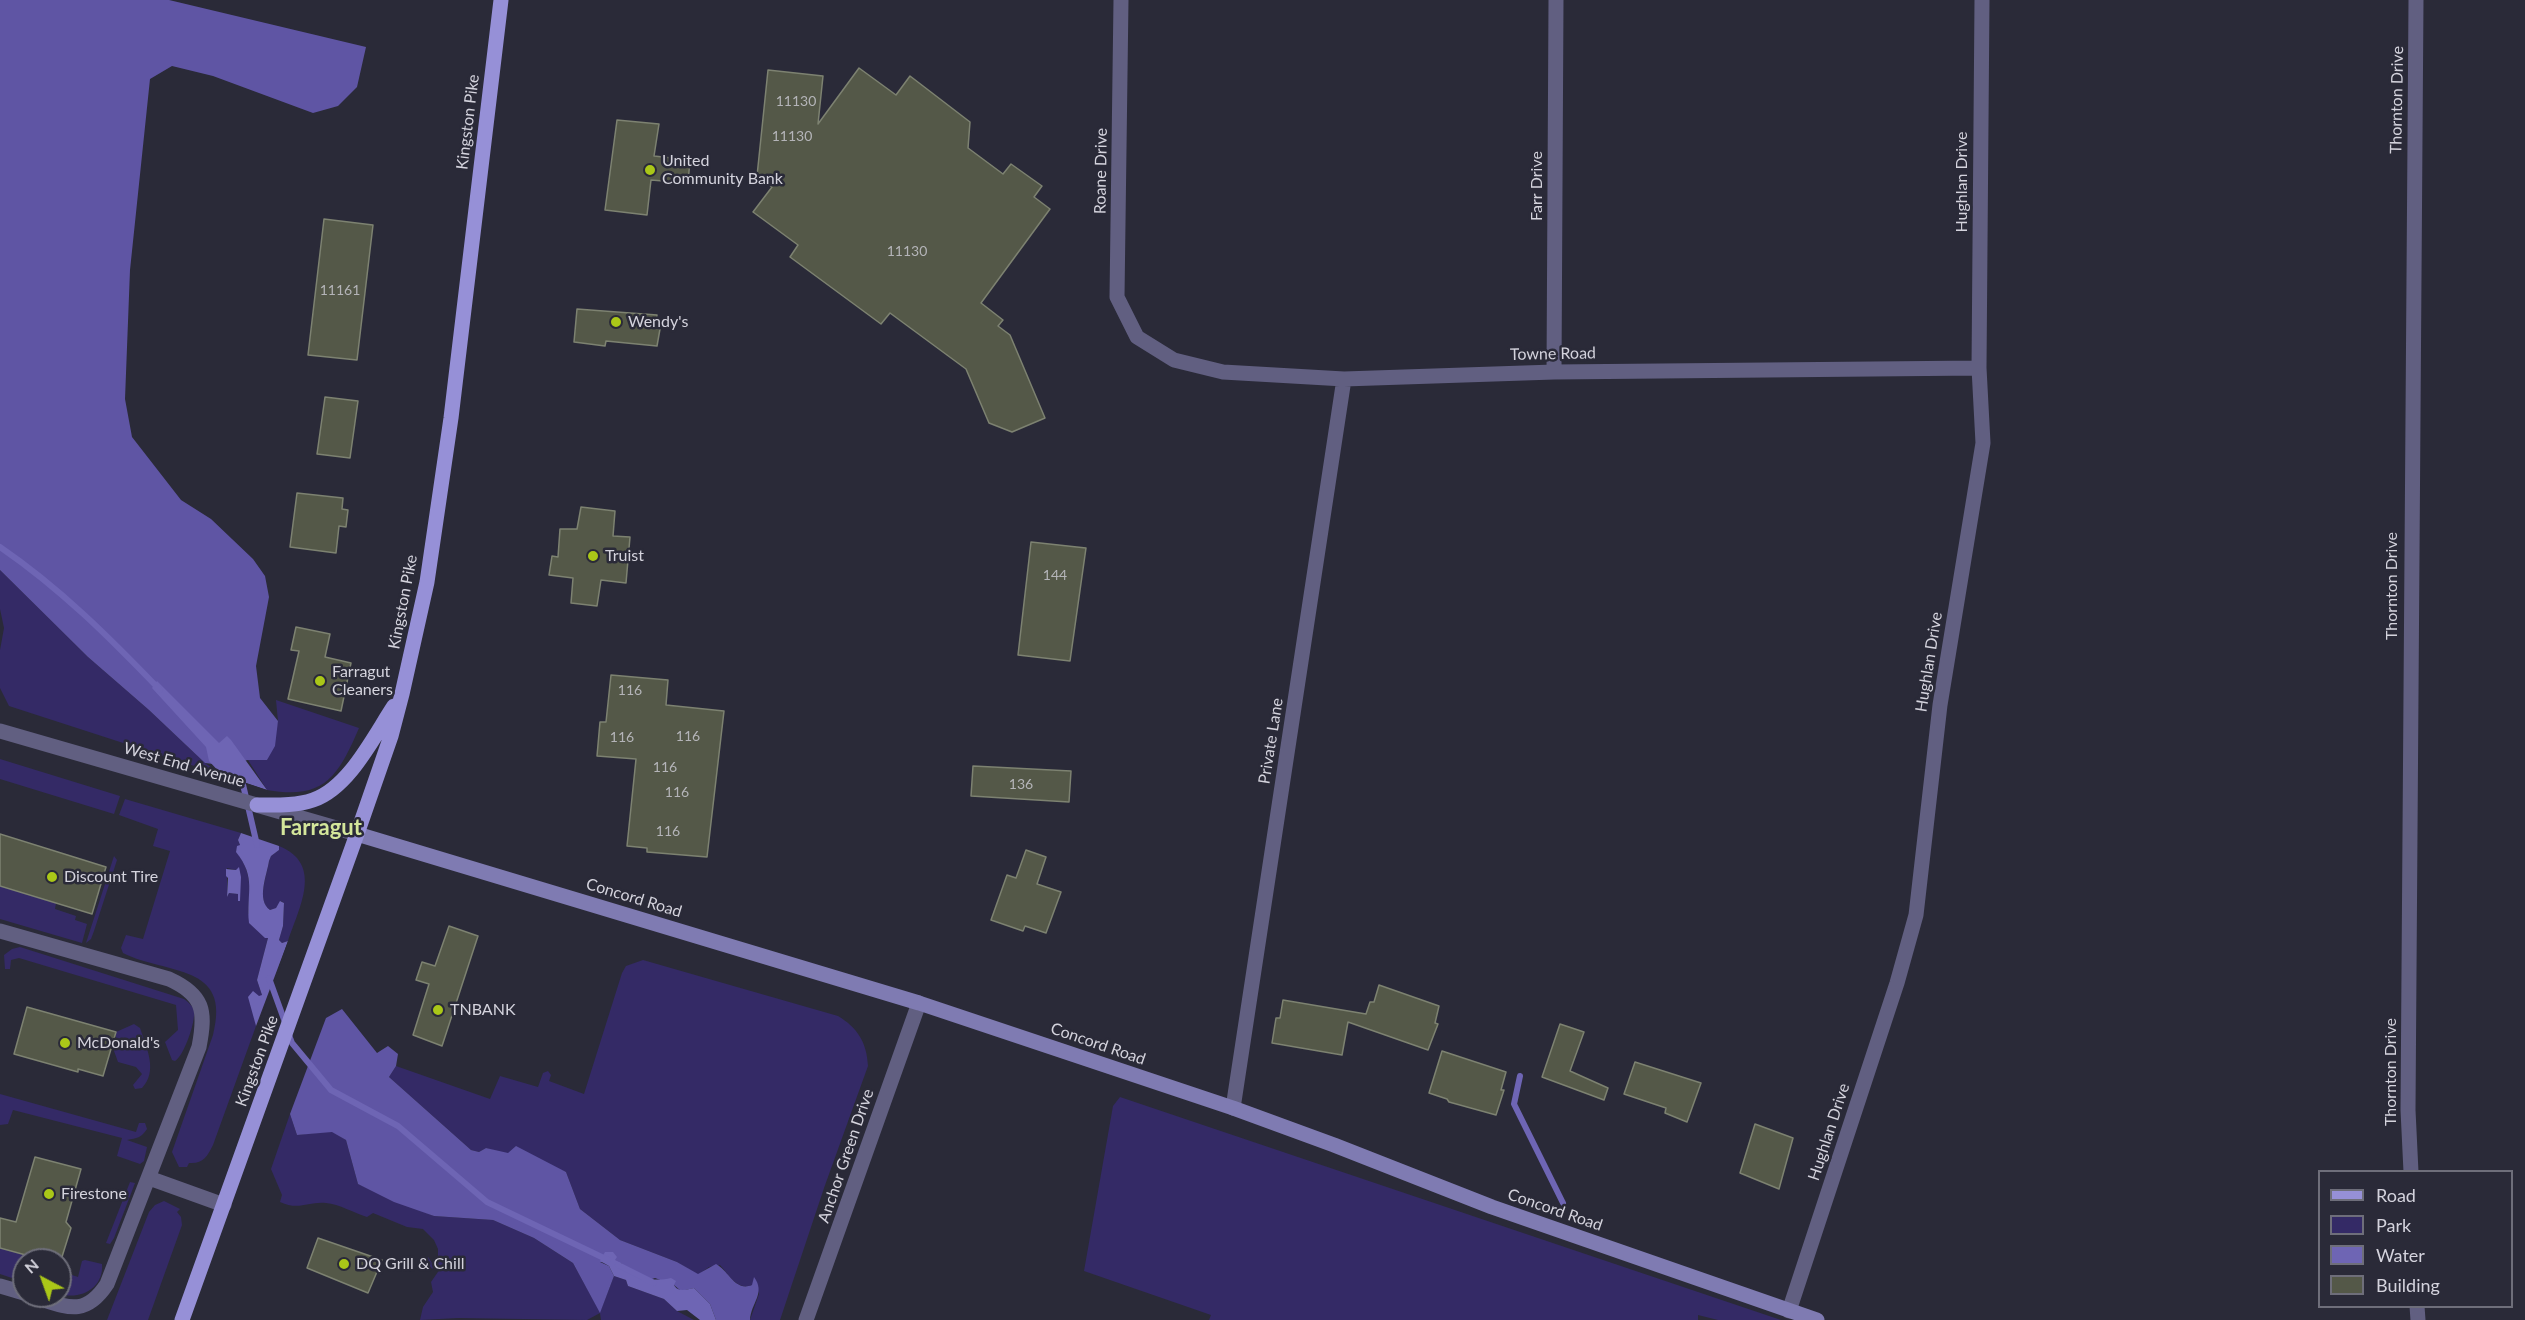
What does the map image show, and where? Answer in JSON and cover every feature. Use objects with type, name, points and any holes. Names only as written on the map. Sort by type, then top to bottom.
[{"type":"main road","name":"Kingston Pike","points":[[182,1320],[357,834],[391,736],[402,694],[427,582],[451,418],[501,0]]},
{"type":"main road","points":[[263,806],[313,800],[332,790],[357,762],[402,694]]},
{"type":"street","name":"Roane Drive","points":[[1120,0],[1117,297],[1137,337]]},
{"type":"street","name":"Farr Drive","points":[[1554,372],[1556,0]]},
{"type":"street","name":"Hughlan Drive","points":[[1789,1311],[1897,983],[1916,915],[1940,705],[1983,443],[1979,368],[1982,0]]},
{"type":"street","name":"Thornton Drive","points":[[2411,1170],[2408,1098],[2416,0]]},
{"type":"street","name":"Towne Road","points":[[1137,337],[1174,360],[1223,372],[1344,379],[1554,372],[1979,368]]},
{"type":"street","name":"Private Lane","points":[[1233,1108],[1344,379]]},
{"type":"street","name":"West End Avenue","points":[[0,731],[357,834]]},
{"type":"street","name":"Concord Road","points":[[357,834],[919,1003],[1233,1108],[1492,1207],[1817,1320]]},
{"type":"street","points":[[0,931],[169,979],[187,987],[195,995],[202,1011],[199,1047],[107,1284],[90,1302],[72,1309],[69,1308]]},
{"type":"street","name":"Anchor Green Drive","points":[[806,1320],[919,1003]]},
{"type":"street","points":[[149,1178],[224,1205]]},
{"type":"green space","points":[[0,570],[88,657],[205,763],[222,775],[9,706],[0,688],[0,650],[4,628],[0,609]]},
{"type":"green space","points":[[276,700],[359,728],[336,772],[316,788],[286,792],[267,790],[248,760],[267,760],[278,721]]},
{"type":"green space","points":[[0,759],[120,796],[114,814],[0,779]]},
{"type":"green space","points":[[125,799],[241,833],[238,840],[240,845],[236,851],[245,866],[249,880],[248,913],[268,938],[257,980],[262,995],[252,1006],[256,1026],[213,1145],[204,1159],[189,1163],[187,1167],[179,1167],[172,1152],[213,1035],[216,1012],[213,995],[204,983],[192,975],[123,953],[121,948],[126,935],[143,939],[170,851],[153,846],[158,829],[119,815]],"holes":[[[227,868],[236,870],[240,901],[239,894],[229,893],[227,897]]]},
{"type":"green space","points":[[279,846],[293,854],[301,864],[305,875],[298,915],[288,941],[282,943],[279,940],[283,926],[284,903],[281,901],[276,908],[270,910],[266,906],[263,894],[269,861],[271,856],[279,850]]},
{"type":"green space","points":[[114,856],[117,860],[94,931],[91,939],[86,943]]},
{"type":"green space","points":[[0,886],[56,903],[55,909],[76,916],[75,920],[87,924],[82,943],[0,919]]},
{"type":"green space","points":[[20,947],[184,999],[194,1010],[194,1015],[189,1038],[178,1058],[175,1061],[172,1060],[165,1042],[178,1030],[176,1005],[19,958],[11,960],[10,969],[5,969],[4,955]]},
{"type":"green space","points":[[643,960],[838,1016],[856,1031],[866,1050],[868,1066],[780,1320],[750,1320],[759,1294],[754,1278],[753,1285],[742,1286],[734,1281],[720,1265],[709,1267],[698,1275],[677,1262],[620,1240],[580,1209],[566,1172],[486,1148],[479,1152],[471,1150],[389,1077],[396,1066],[490,1099],[500,1076],[538,1087],[543,1073],[548,1071],[551,1075],[549,1081],[584,1094],[622,973],[626,966]]},
{"type":"green space","points":[[134,1024],[140,1028],[150,1060],[147,1081],[142,1088],[135,1089],[133,1085],[142,1074],[136,1067],[118,1062],[114,1051],[121,1040],[116,1038],[116,1032]]},
{"type":"green space","points":[[0,1094],[136,1132],[139,1123],[145,1123],[147,1129],[143,1134],[127,1140],[147,1147],[144,1161],[140,1164],[117,1156],[122,1138],[13,1110],[8,1124],[0,1125]]},
{"type":"green space","points":[[1120,1097],[1781,1320],[1718,1320],[1698,1315],[1698,1320],[1209,1320],[1211,1315],[1084,1271],[1113,1106]]},
{"type":"green space","points":[[290,1114],[297,1135],[332,1131],[346,1140],[358,1184],[434,1216],[493,1220],[534,1238],[573,1263],[600,1312],[614,1276],[626,1280],[628,1286],[664,1299],[677,1311],[694,1320],[601,1320],[600,1313],[587,1320],[458,1318],[420,1320],[423,1307],[433,1292],[431,1282],[440,1269],[434,1267],[432,1269],[423,1264],[428,1257],[432,1263],[438,1262],[438,1249],[434,1240],[423,1229],[407,1227],[373,1213],[367,1217],[331,1204],[293,1206],[280,1202],[282,1195],[271,1169]]},
{"type":"green space","points":[[130,1182],[135,1183],[114,1238],[110,1244],[106,1243]]},
{"type":"green space","points":[[164,1201],[180,1209],[177,1212],[181,1217],[182,1225],[148,1320],[107,1320],[149,1212],[155,1205]]},
{"type":"green space","points":[[0,1248],[12,1251],[12,1278],[0,1274]]},
{"type":"green space","points":[[82,1261],[102,1264],[102,1272],[95,1286],[90,1290],[72,1295],[72,1275],[78,1277]]},
{"type":"shaded area","points":[[0,0],[169,0],[366,47],[357,87],[338,106],[313,113],[213,76],[172,66],[150,79],[130,270],[125,399],[132,437],[181,500],[211,519],[253,559],[265,576],[269,597],[256,666],[260,698],[278,721],[275,746],[267,760],[248,760],[221,765],[205,763],[88,657],[0,570]]},
{"type":"shaded area","points":[[342,1009],[377,1053],[388,1046],[398,1054],[396,1066],[389,1077],[471,1150],[479,1152],[486,1148],[508,1153],[516,1146],[566,1172],[580,1209],[620,1240],[677,1262],[698,1274],[716,1264],[741,1286],[752,1285],[754,1277],[759,1288],[750,1320],[716,1320],[710,1304],[694,1288],[681,1291],[674,1285],[655,1278],[646,1281],[628,1272],[621,1263],[600,1262],[609,1266],[614,1276],[600,1313],[573,1263],[534,1238],[493,1220],[434,1216],[394,1202],[358,1184],[346,1140],[332,1132],[297,1135],[290,1114],[326,1018]]},
{"type":"water","points":[[157,681],[219,743],[227,736],[267,790],[222,775],[209,761],[206,747],[152,688]]},
{"type":"water","points":[[241,833],[279,846],[279,850],[271,856],[269,861],[263,894],[266,906],[270,910],[276,908],[280,901],[284,903],[283,926],[279,940],[282,943],[288,941],[256,1026],[248,997],[253,991],[259,996],[262,995],[257,980],[268,938],[265,938],[249,923],[249,878],[236,852],[237,846],[240,845],[238,840]]},
{"type":"water","points":[[239,867],[241,877],[240,901],[238,901],[238,894],[229,893],[227,897],[226,869],[236,870]]},
{"type":"water","points":[[605,1252],[613,1252],[617,1257],[615,1260],[621,1263],[628,1272],[646,1281],[671,1278],[676,1281],[674,1285],[678,1289],[694,1288],[710,1304],[716,1320],[700,1320],[687,1310],[677,1311],[664,1299],[628,1286],[626,1280],[614,1276],[609,1266],[600,1261]]},
{"type":"pier","points":[[222,775],[267,790],[268,793],[223,778]]},
{"type":"pier","points":[[288,941],[290,944],[257,1029]]},
{"type":"building","points":[[859,68],[896,95],[910,76],[970,122],[968,148],[1003,174],[1011,164],[1042,186],[1034,197],[1050,209],[981,303],[1003,320],[998,326],[1010,335],[1045,418],[1012,432],[989,423],[966,369],[890,313],[881,324],[790,257],[798,245],[753,212],[772,187],[757,176],[768,70],[823,76],[818,124]]},
{"type":"building","name":"United Community Bank","points":[[617,120],[659,124],[654,156],[690,160],[688,183],[651,180],[647,215],[605,210]]},
{"type":"building","points":[[324,219],[373,225],[357,360],[308,355]]},
{"type":"building","name":"Wendy's","points":[[577,309],[657,315],[655,328],[660,329],[657,346],[606,341],[605,346],[574,342]]},
{"type":"building","points":[[325,397],[358,401],[350,458],[317,454]]},
{"type":"building","points":[[297,493],[343,498],[342,509],[348,510],[346,527],[339,526],[336,553],[290,547]]},
{"type":"building","name":"Truist","points":[[581,507],[615,511],[613,536],[630,537],[626,583],[601,580],[597,606],[571,603],[573,578],[549,575],[552,556],[558,557],[560,529],[577,529]]},
{"type":"building","points":[[1031,542],[1086,548],[1070,661],[1018,655]]},
{"type":"building","name":"Farragut Cleaners","points":[[296,627],[330,634],[325,657],[351,663],[341,711],[288,699],[299,651],[291,650]]},
{"type":"building","points":[[611,675],[668,680],[666,705],[724,711],[707,857],[647,852],[647,848],[627,846],[636,759],[597,756],[600,722],[606,722]]},
{"type":"building","points":[[973,766],[1071,771],[1069,802],[971,796]]},
{"type":"building","name":"Discount Tire","points":[[0,834],[106,867],[92,914],[0,886]]},
{"type":"building","points":[[1026,850],[1046,857],[1037,884],[1061,892],[1046,933],[1025,926],[1023,931],[991,920],[1007,875],[1016,878]]},
{"type":"building","name":"TNBANK","points":[[449,926],[478,936],[442,1046],[413,1035],[429,984],[416,980],[422,962],[435,966]]},
{"type":"building","points":[[1379,985],[1439,1006],[1435,1023],[1438,1024],[1428,1050],[1348,1022],[1342,1055],[1272,1043],[1276,1018],[1280,1018],[1283,1000],[1366,1014],[1370,1002],[1374,1002]]},
{"type":"building","name":"McDonald's","points":[[27,1007],[116,1032],[103,1076],[78,1069],[78,1072],[14,1054]]},
{"type":"building","points":[[1560,1024],[1584,1032],[1570,1071],[1608,1088],[1604,1100],[1542,1077]]},
{"type":"building","points":[[1442,1051],[1506,1072],[1501,1090],[1504,1090],[1496,1115],[1449,1102],[1447,1099],[1429,1093]]},
{"type":"building","points":[[1635,1062],[1701,1083],[1687,1122],[1665,1113],[1666,1108],[1624,1094]]},
{"type":"building","points":[[1755,1124],[1793,1138],[1779,1189],[1740,1173]]},
{"type":"building","name":"Firestone","points":[[35,1157],[81,1169],[66,1222],[71,1228],[65,1248],[12,1248],[12,1251],[0,1248],[0,1218],[16,1222]]},
{"type":"building","name":"DQ Grill & Chill","points":[[318,1238],[382,1260],[368,1293],[307,1268]]},
{"type":"waterway","points":[[0,547],[84,614],[160,690]]},
{"type":"waterway","points":[[241,776],[257,845]]},
{"type":"waterway","points":[[269,978],[286,1025]]},
{"type":"waterway","points":[[289,1035],[292,1043],[331,1090],[398,1126],[487,1202],[608,1260]]},
{"type":"waterway","points":[[1520,1076],[1514,1104],[1563,1203]]},
{"type":"waterway","points":[[618,1265],[654,1283]]},
{"type":"place","name":"United Community Bank","points":[[650,170]]},
{"type":"place","name":"Wendy's","points":[[616,322]]},
{"type":"place","name":"Truist","points":[[593,556]]},
{"type":"place","name":"Farragut Cleaners","points":[[320,681]]},
{"type":"place","name":"Discount Tire","points":[[52,877]]},
{"type":"place","name":"TNBANK","points":[[438,1010]]},
{"type":"place","name":"McDonald's","points":[[65,1043]]},
{"type":"place","name":"Firestone","points":[[49,1194]]},
{"type":"place","name":"DQ Grill & Chill","points":[[344,1264]]},
{"type":"district","name":"Farragut","points":[[321,828]]}]
